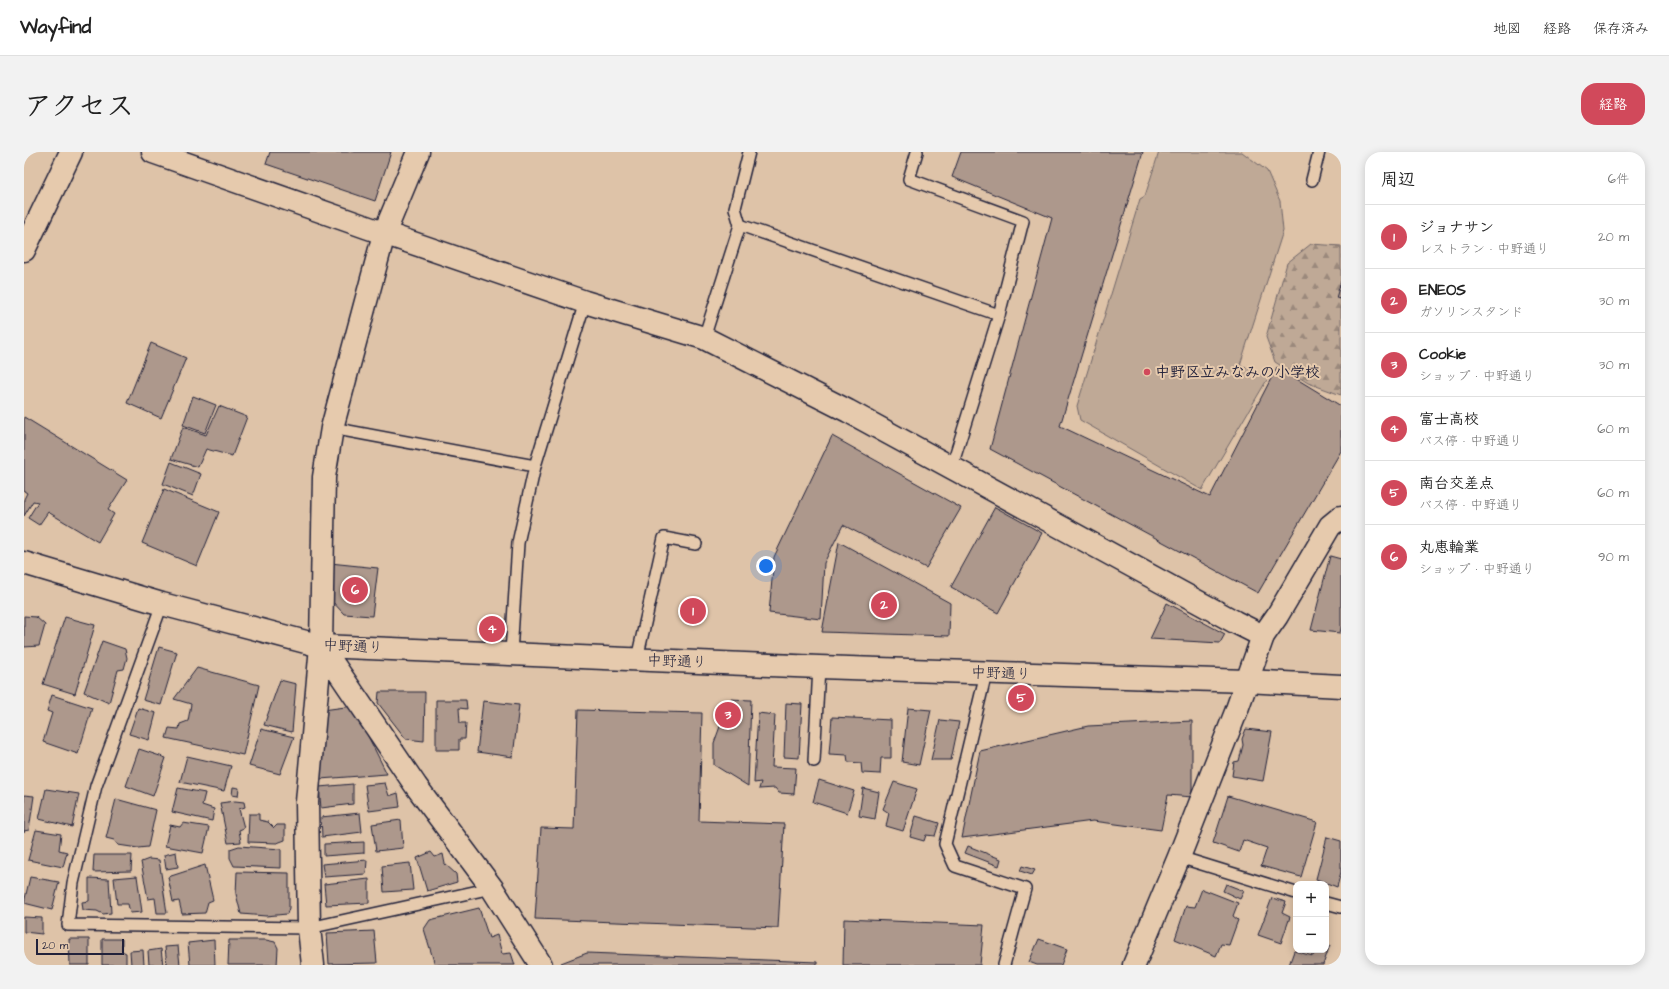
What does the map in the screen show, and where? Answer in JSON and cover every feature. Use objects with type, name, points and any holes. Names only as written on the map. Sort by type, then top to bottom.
[{"type":"street","points":[[24,250],[71,152]]},
{"type":"street","points":[[154,152],[384,234],[585,302],[704,338],[848,412],[1263,636]]},
{"type":"street","points":[[313,965],[309,928],[307,802],[321,646],[324,477],[332,428],[384,234],[418,152]]},
{"type":"street","points":[[1134,965],[1179,857],[1236,712],[1263,636],[1277,616],[1330,526],[1341,517]]},
{"type":"street","name":"中野通り","points":[[24,563],[162,604],[321,646],[819,667],[1246,681],[1341,686]]},
{"type":"street","points":[[321,646],[416,786],[492,888],[541,965]]},
{"type":"lane","points":[[704,338],[740,225],[735,208],[750,152]]},
{"type":"lane","points":[[917,152],[909,179],[1023,221],[999,315],[951,468]]},
{"type":"lane","points":[[1312,180],[1319,152]]},
{"type":"lane","points":[[740,225],[999,315]]},
{"type":"lane","points":[[511,653],[518,543],[535,466],[585,302]]},
{"type":"lane","points":[[332,428],[535,466]]},
{"type":"lane","points":[[637,659],[664,538],[696,544]]},
{"type":"lane","points":[[162,604],[96,786],[73,883],[68,926],[309,928],[492,888]]},
{"type":"lane","points":[[814,761],[819,667]]},
{"type":"lane","points":[[986,673],[945,844],[955,866],[1025,889],[1004,965]]},
{"type":"lane","points":[[1179,857],[1293,892]]},
{"type":"lane","points":[[1329,903],[1341,907]]},
{"type":"green space","points":[[1159,152],[1242,152],[1267,171],[1280,201],[1283,231],[1240,365],[1268,378],[1202,490],[1080,420],[1077,406],[1140,199],[1145,196]]},
{"type":"green space","points":[[1311,244],[1341,246],[1341,395],[1308,383],[1275,362],[1266,337],[1287,263]]},
{"type":"building","points":[[270,152],[391,152],[375,201],[266,164]]},
{"type":"building","points":[[961,152],[1143,152],[1060,426],[1210,497],[1277,367],[1341,406],[1341,451],[1258,593],[990,449],[1052,218],[952,177]]},
{"type":"building","points":[[1341,281],[1341,299],[1336,298]]},
{"type":"building","points":[[151,343],[186,358],[161,418],[127,403]]},
{"type":"building","points":[[193,396],[216,405],[205,433],[183,425]]},
{"type":"building","points":[[219,406],[247,417],[232,456],[206,449],[198,467],[171,459],[183,427],[206,435]]},
{"type":"building","points":[[24,417],[127,480],[108,510],[114,514],[98,542],[48,512],[39,525],[28,518],[38,502],[33,501],[24,516],[24,499],[27,493],[24,491]]},
{"type":"building","points":[[832,436],[961,508],[926,568],[843,525],[824,563],[821,619],[769,613],[774,557]]},
{"type":"building","points":[[171,462],[201,474],[193,496],[163,484]]},
{"type":"building","points":[[164,489],[219,512],[197,566],[142,543]]},
{"type":"building","points":[[995,507],[1042,533],[998,613],[951,587]]},
{"type":"building","points":[[839,542],[950,603],[949,636],[822,632]]},
{"type":"building","points":[[1330,556],[1341,559],[1340,633],[1311,630]]},
{"type":"building","points":[[330,563],[378,568],[372,616],[344,614],[329,598]]},
{"type":"building","points":[[1167,603],[1225,634],[1220,643],[1150,639]]},
{"type":"building","points":[[24,616],[36,617],[45,625],[39,646],[24,647]]},
{"type":"building","points":[[65,617],[95,625],[75,694],[43,684]]},
{"type":"building","points":[[102,641],[125,649],[127,658],[124,669],[118,670],[109,703],[84,692]]},
{"type":"building","points":[[159,647],[177,652],[161,705],[143,700]]},
{"type":"building","points":[[197,668],[259,685],[243,755],[166,738],[169,728],[179,729],[180,724],[188,721],[191,704],[174,699]]},
{"type":"building","points":[[280,680],[296,684],[292,732],[264,725]]},
{"type":"building","points":[[379,692],[425,692],[424,741],[406,739],[378,703]]},
{"type":"building","points":[[52,695],[92,708],[78,754],[43,742],[52,713],[47,711]]},
{"type":"building","points":[[730,699],[751,700],[748,786],[714,765],[714,743]]},
{"type":"building","points":[[436,700],[466,700],[467,709],[459,708],[460,723],[466,723],[465,739],[459,739],[459,750],[436,750]]},
{"type":"building","points":[[483,701],[519,705],[513,757],[477,752]]},
{"type":"building","points":[[786,703],[802,704],[799,758],[784,757]]},
{"type":"building","points":[[353,706],[387,774],[320,779],[323,710]]},
{"type":"building","points":[[138,708],[156,713],[149,740],[129,734]]},
{"type":"building","points":[[908,708],[931,710],[919,765],[902,762]]},
{"type":"building","points":[[578,710],[702,713],[699,821],[784,824],[778,928],[535,919],[541,828],[574,829]]},
{"type":"building","points":[[758,713],[775,715],[772,767],[796,768],[794,794],[779,793],[775,788],[759,789],[761,782],[754,783]]},
{"type":"building","points":[[832,717],[891,720],[891,758],[881,758],[880,774],[862,773],[861,763],[848,762],[847,755],[829,754]]},
{"type":"building","points":[[940,720],[959,722],[951,760],[931,760]]},
{"type":"building","points":[[1192,721],[1192,797],[1168,795],[1161,830],[1093,821],[962,838],[980,751],[1088,726]]},
{"type":"building","points":[[261,729],[294,737],[280,774],[249,766]]},
{"type":"building","points":[[1246,729],[1272,732],[1263,781],[1232,776],[1234,762],[1239,761],[1243,745],[1242,739]]},
{"type":"building","points":[[139,749],[166,758],[153,796],[126,786]]},
{"type":"building","points":[[187,756],[231,766],[224,791],[180,782]]},
{"type":"building","points":[[819,780],[854,791],[847,813],[813,802]]},
{"type":"building","points":[[894,782],[917,789],[903,831],[886,826],[889,813],[883,809]]},
{"type":"building","points":[[385,783],[389,796],[398,793],[400,807],[369,811],[365,785]]},
{"type":"building","points":[[353,784],[353,804],[321,808],[319,787]]},
{"type":"building","points":[[233,787],[239,788],[238,796],[232,795]]},
{"type":"building","points":[[178,788],[205,793],[202,805],[214,809],[212,821],[172,812]]},
{"type":"building","points":[[863,788],[879,792],[875,819],[859,816]]},
{"type":"building","points":[[46,789],[79,794],[72,827],[39,819]]},
{"type":"building","points":[[24,795],[34,796],[29,830],[24,831]]},
{"type":"building","points":[[1228,796],[1317,822],[1301,877],[1261,866],[1267,848],[1243,840],[1239,852],[1213,843]]},
{"type":"building","points":[[116,799],[156,810],[148,847],[138,848],[118,845],[114,840],[106,838]]},
{"type":"building","points":[[235,801],[244,802],[245,807],[239,809],[244,828],[239,830],[241,842],[228,843],[220,803]]},
{"type":"building","points":[[360,813],[362,832],[322,837],[321,817]]},
{"type":"building","points":[[249,814],[259,814],[259,820],[268,822],[274,828],[277,825],[285,825],[285,840],[277,843],[248,842]]},
{"type":"building","points":[[916,816],[939,823],[935,836],[926,835],[924,841],[910,837]]},
{"type":"building","points":[[401,820],[403,848],[376,851],[372,824]]},
{"type":"building","points":[[183,823],[209,827],[203,853],[165,846],[170,825],[180,827]]},
{"type":"building","points":[[36,830],[61,834],[59,850],[67,852],[63,867],[28,860]]},
{"type":"building","points":[[1327,837],[1341,841],[1341,872],[1337,887],[1329,884],[1329,881],[1316,879]]},
{"type":"building","points":[[364,842],[364,853],[324,856],[324,844]]},
{"type":"building","points":[[239,846],[281,849],[281,868],[234,866],[230,858],[230,849]]},
{"type":"building","points":[[968,846],[1001,859],[999,866],[965,853]]},
{"type":"building","points":[[176,852],[178,867],[166,869],[164,855]]},
{"type":"building","points":[[431,852],[435,857],[443,854],[445,864],[456,874],[457,882],[427,891],[417,858]]},
{"type":"building","points":[[94,855],[132,855],[131,871],[93,872]]},
{"type":"building","points":[[149,859],[159,860],[167,913],[157,913],[155,898],[148,899],[141,862]]},
{"type":"building","points":[[367,860],[366,874],[324,877],[322,864]]},
{"type":"building","points":[[410,863],[413,890],[384,892],[382,866]]},
{"type":"building","points":[[205,865],[213,900],[208,902],[205,913],[182,914],[179,901],[173,902],[168,877]]},
{"type":"building","points":[[1022,866],[1035,870],[1032,875],[1020,871]]},
{"type":"building","points":[[237,872],[289,873],[289,908],[287,914],[266,916],[241,914],[236,894]]},
{"type":"building","points":[[137,876],[142,912],[130,913],[128,904],[117,904],[114,878]]},
{"type":"building","points":[[30,877],[59,882],[52,910],[24,903]]},
{"type":"building","points":[[89,878],[109,879],[111,913],[103,914],[97,911],[83,910],[82,902],[89,901]]},
{"type":"building","points":[[369,879],[369,903],[326,905],[324,884]]},
{"type":"building","points":[[1226,884],[1244,891],[1240,899],[1223,891]]},
{"type":"building","points":[[1202,889],[1238,903],[1233,916],[1238,920],[1229,945],[1221,944],[1216,956],[1175,939],[1186,906],[1195,907]]},
{"type":"building","points":[[1272,898],[1286,902],[1282,913],[1290,917],[1281,943],[1258,935]]},
{"type":"building","points":[[479,908],[489,938],[497,935],[502,954],[511,953],[515,965],[435,965],[424,929],[430,920]]},
{"type":"building","points":[[24,917],[42,918],[42,934],[24,932]]},
{"type":"building","points":[[844,919],[984,925],[980,965],[843,965]]},
{"type":"building","points":[[374,931],[377,963],[329,964],[327,933]]},
{"type":"building","points":[[69,939],[89,939],[89,965],[70,965]]},
{"type":"building","points":[[102,939],[122,939],[122,951],[126,953],[126,965],[102,965]]},
{"type":"building","points":[[1039,939],[1067,949],[1061,965],[1037,965],[1029,962]]},
{"type":"building","points":[[214,940],[215,965],[190,965],[188,943]]},
{"type":"building","points":[[229,940],[266,940],[275,942],[278,948],[277,965],[228,965]]},
{"type":"building","points":[[178,946],[180,965],[167,965],[165,947]]},
{"type":"building","points":[[161,949],[163,965],[149,965],[148,951]]},
{"type":"building","points":[[143,950],[144,965],[131,965],[130,951]]},
{"type":"building","points":[[587,953],[817,962],[817,965],[562,965],[561,963]]},
{"type":"building","points":[[1293,953],[1302,953],[1313,956],[1314,953],[1327,953],[1323,965],[1289,965]]},
{"type":"place","name":"中野区立みなみの小学校","points":[[1147,372]]},
{"type":"place","name":"丸恵輪業","points":[[355,590]]},
{"type":"place","name":"ENEOS","points":[[884,605]]},
{"type":"place","name":"ジョナサン","points":[[693,611]]},
{"type":"place","name":"富士高校","points":[[492,629]]},
{"type":"place","name":"南台交差点","points":[[1021,698]]},
{"type":"place","name":"Cookie","points":[[728,715]]}]
